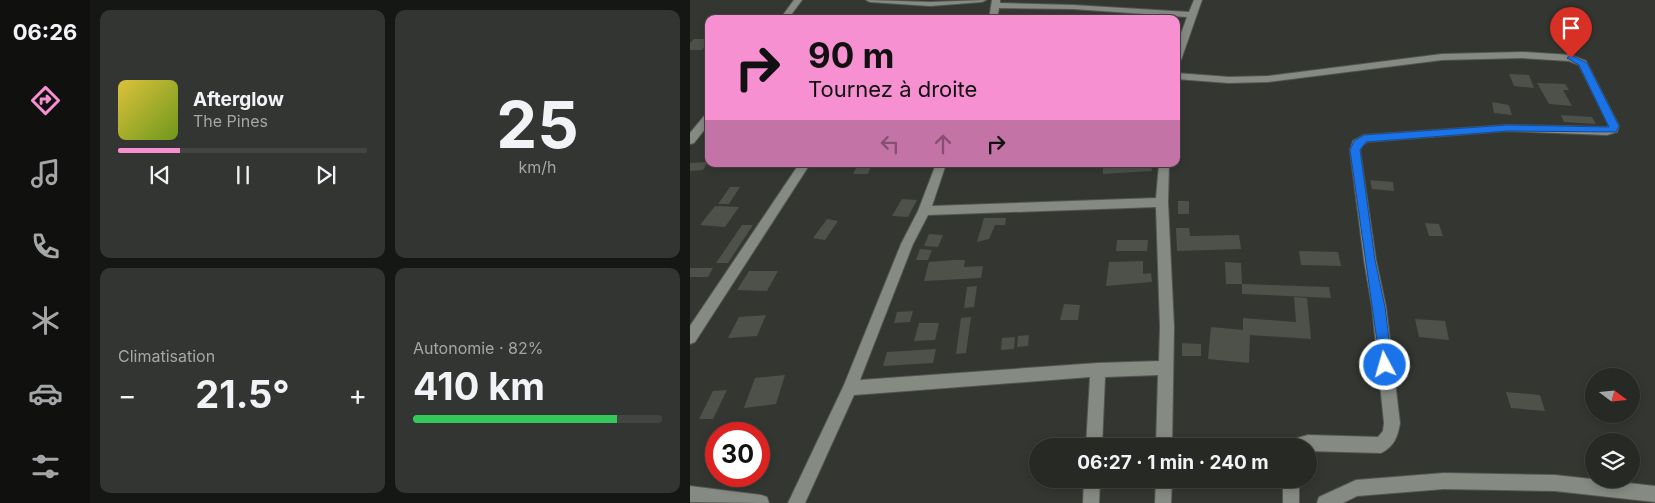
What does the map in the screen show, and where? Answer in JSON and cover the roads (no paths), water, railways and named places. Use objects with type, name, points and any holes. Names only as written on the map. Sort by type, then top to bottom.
[{"type":"street","points":[[787,15],[798,0]]},
{"type":"street","points":[[870,0],[930,4],[982,0]]},
{"type":"street","points":[[1180,49],[1198,0]]},
{"type":"street","points":[[996,3],[1179,15]]},
{"type":"street","points":[[1180,15],[1192,16]]},
{"type":"street","points":[[1180,76],[1229,80],[1268,78],[1442,57],[1522,55],[1571,58],[1583,63],[1614,126],[1613,130],[1607,131],[1508,128],[1414,134],[1364,139],[1357,144],[1355,150],[1370,260],[1379,307],[1392,423],[1390,435],[1381,445],[1317,443]]},
{"type":"street","points":[[690,140],[705,122]]},
{"type":"street","points":[[697,131],[705,129]]},
{"type":"street","points":[[690,338],[803,167]]},
{"type":"street","points":[[796,503],[850,388],[908,244],[924,211],[940,167]]},
{"type":"street","points":[[1164,167],[1162,202],[1167,327],[1164,438]]},
{"type":"street","points":[[924,211],[1162,202]]},
{"type":"street","points":[[850,388],[1098,370],[1166,368]]},
{"type":"street","points":[[1094,438],[1098,370]]},
{"type":"street","points":[[1325,503],[1356,488],[1444,481],[1555,482],[1655,494]]},
{"type":"street","points":[[1091,503],[1092,488]]},
{"type":"street","points":[[1163,503],[1164,488]]},
{"type":"street","points":[[1291,488],[1291,503]]},
{"type":"street","points":[[690,494],[761,503]]}]
